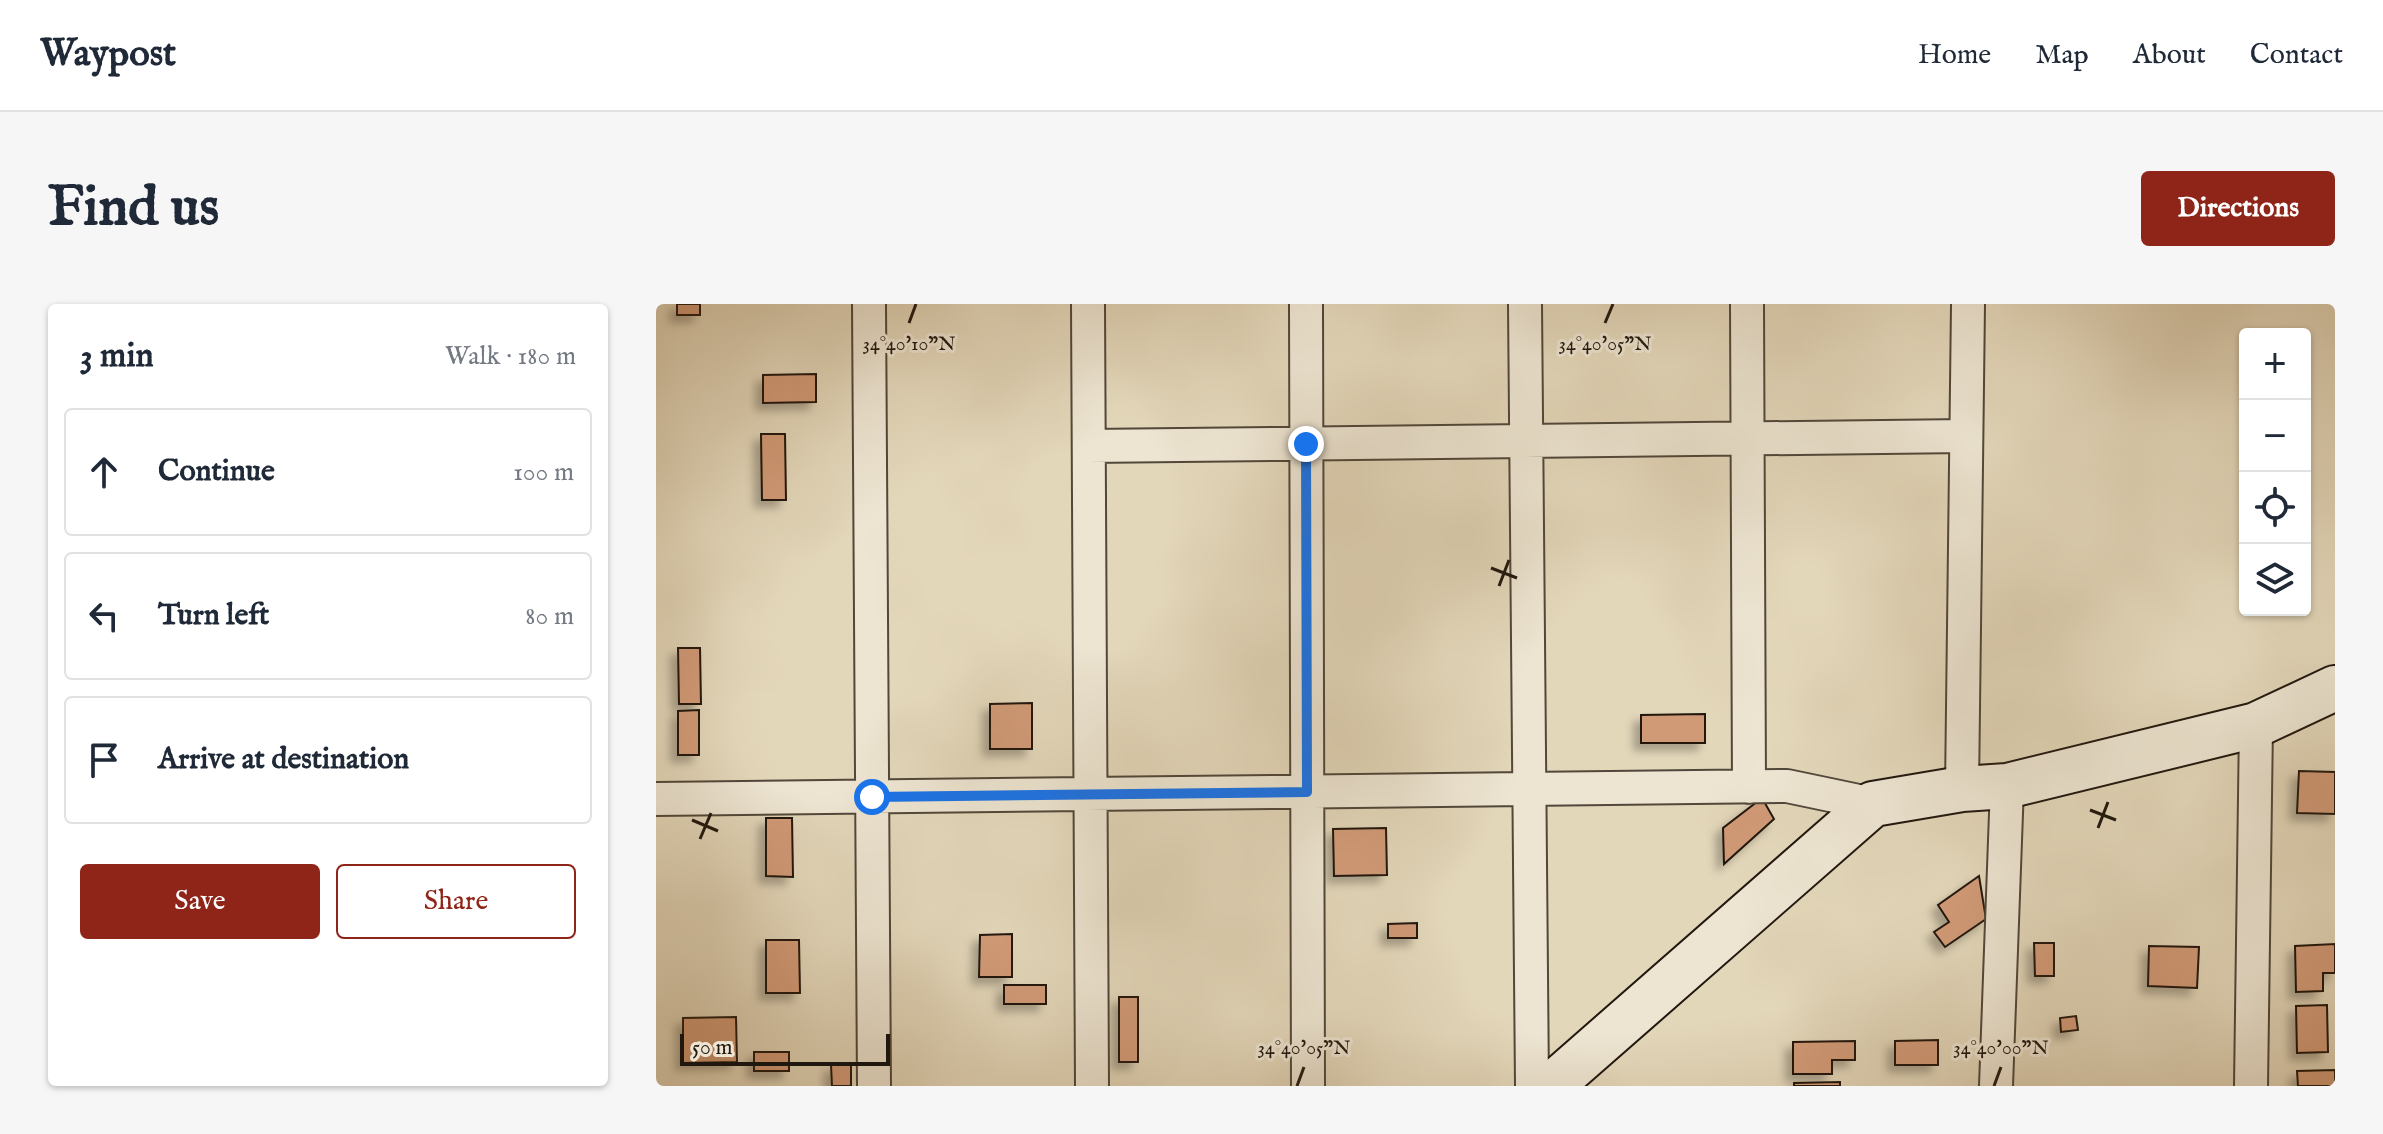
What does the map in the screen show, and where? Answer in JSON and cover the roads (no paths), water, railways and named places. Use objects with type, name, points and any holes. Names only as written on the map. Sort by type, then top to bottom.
[{"type":"street","points":[[869,304],[874,1086]]},
{"type":"street","points":[[1088,304],[1092,1086]]},
{"type":"street","points":[[1306,304],[1308,1086]]},
{"type":"street","points":[[1525,304],[1532,1086]]},
{"type":"street","points":[[1747,304],[1749,787]]},
{"type":"street","points":[[1962,789],[1968,304]]},
{"type":"street","points":[[1089,446],[1966,436]]},
{"type":"street","points":[[656,799],[1787,786],[1873,804],[1962,789],[2007,786],[2256,725],[2335,688]]},
{"type":"street","points":[[2251,1086],[2256,725]]},
{"type":"street","points":[[1996,1086],[2007,786]]},
{"type":"street","points":[[1551,1086],[1873,804]]}]
